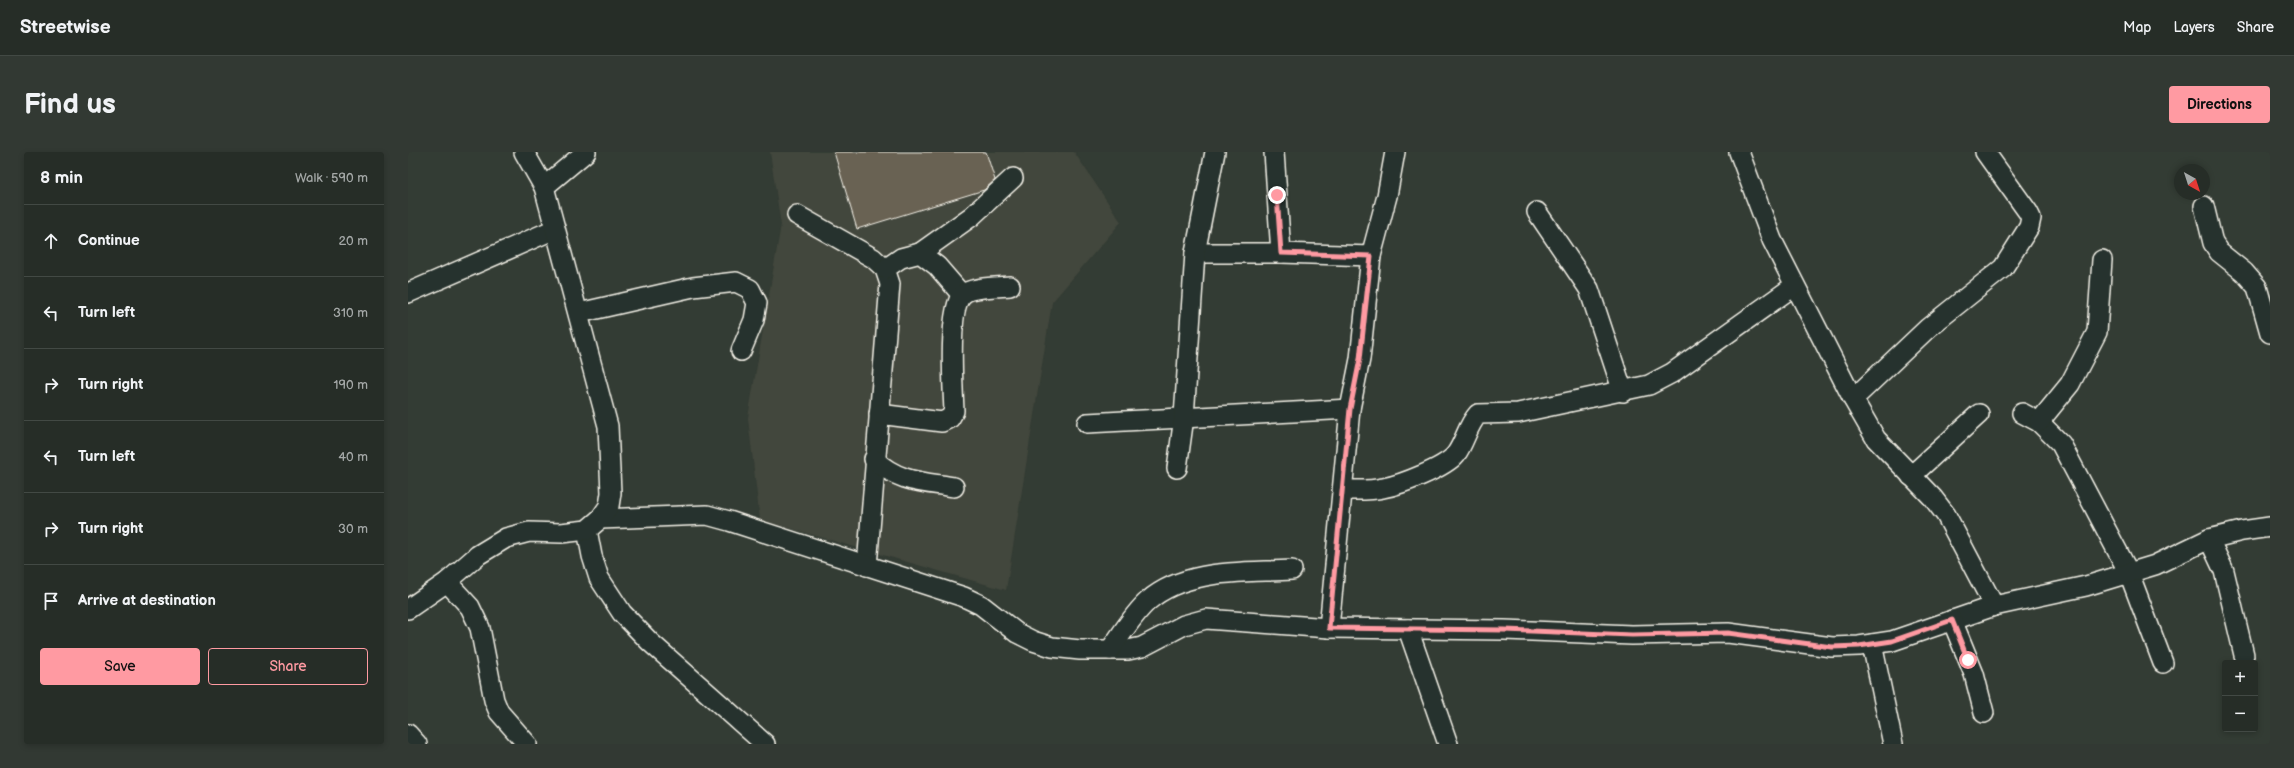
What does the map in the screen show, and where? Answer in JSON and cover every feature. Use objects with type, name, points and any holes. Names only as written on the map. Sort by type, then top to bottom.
[{"type":"street","points":[[524,152],[544,187],[579,313],[608,426],[611,493],[609,506],[594,524],[599,578],[622,613],[650,642],[765,744]]},
{"type":"street","points":[[544,187],[586,152]]},
{"type":"street","points":[[1178,468],[1184,417],[1195,253],[1215,152]]},
{"type":"street","points":[[1274,152],[1281,253]]},
{"type":"street","points":[[1329,628],[1350,409],[1360,359],[1371,256],[1387,196],[1395,152]]},
{"type":"street","points":[[1739,152],[1772,240],[1853,400],[1876,439],[1933,498],[1946,515],[1994,606]]},
{"type":"street","points":[[1853,400],[1928,328],[2003,268],[2029,227],[2030,218],[2028,212],[1985,152]]},
{"type":"street","points":[[885,268],[901,258],[920,253],[972,216],[1013,178]]},
{"type":"street","points":[[2204,206],[2213,243],[2219,252],[2248,275],[2257,288],[2270,333]]},
{"type":"street","points":[[1537,212],[1589,289],[1623,392]]},
{"type":"street","points":[[797,215],[873,258],[885,268],[890,284],[874,459],[867,566]]},
{"type":"street","points":[[408,293],[555,229]]},
{"type":"street","points":[[920,253],[937,266],[962,295]]},
{"type":"street","points":[[1195,253],[1281,253],[1371,256]]},
{"type":"street","points":[[2039,422],[2070,384],[2097,332],[2102,260]]},
{"type":"street","points":[[579,313],[693,287],[736,282],[744,284],[750,289],[757,303],[754,320],[742,351]]},
{"type":"street","points":[[879,414],[942,422],[950,418],[954,411],[951,347],[958,301],[962,295],[968,291],[1010,286]]},
{"type":"street","points":[[1343,490],[1377,489],[1393,486],[1447,462],[1455,455],[1478,414],[1518,413],[1623,392],[1649,385],[1672,373],[1794,286]]},
{"type":"street","points":[[1087,423],[1350,409]]},
{"type":"street","points":[[2022,413],[2039,422],[2061,444],[2129,573],[2163,663]]},
{"type":"street","points":[[1912,476],[1979,414]]},
{"type":"street","points":[[874,459],[884,469],[901,478],[954,487]]},
{"type":"street","points":[[408,609],[447,582],[478,555],[506,538],[529,532],[560,533],[594,524],[707,515],[964,597],[992,613],[1017,633],[1033,641],[1052,647],[1128,650],[1142,647],[1184,624],[1206,619],[1329,628],[1632,635],[1728,633],[1832,647],[1892,641],[1994,606],[2086,586],[2155,565],[2209,539],[2242,531],[2270,527]]},
{"type":"street","points":[[2209,539],[2224,571],[2244,655]]},
{"type":"street","points":[[1110,650],[1147,602],[1159,593],[1186,580],[1214,574],[1292,570]]},
{"type":"street","points":[[447,582],[470,607],[480,628],[494,700],[499,712],[527,744]]},
{"type":"street","points":[[1952,620],[1974,674],[1984,713]]},
{"type":"street","points":[[1408,629],[1448,744]]},
{"type":"street","points":[[1872,644],[1893,744]]},
{"type":"street","points":[[408,734],[417,744]]},
{"type":"shaded area","points":[[770,152],[1074,152],[1121,222],[1052,302],[1006,590],[760,520],[748,418],[781,225]]},
{"type":"building","points":[[834,152],[986,152],[995,180],[984,190],[857,229]]},
{"type":"route","points":[[1277,195],[1281,253],[1371,256],[1360,359],[1350,409],[1329,628],[1504,630],[1632,635],[1728,633],[1832,647],[1859,646],[1892,641],[1952,620],[1968,660]]}]
